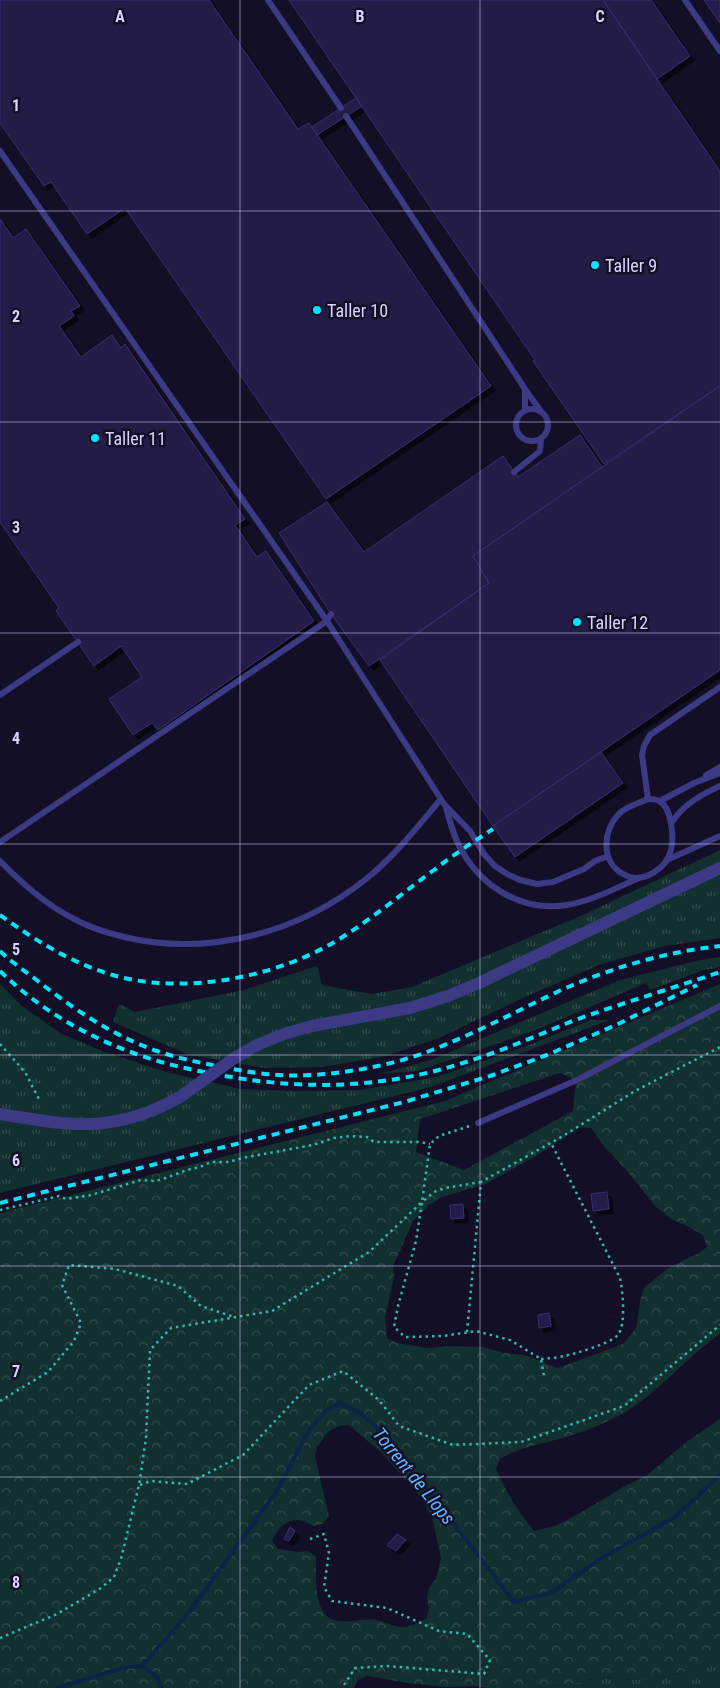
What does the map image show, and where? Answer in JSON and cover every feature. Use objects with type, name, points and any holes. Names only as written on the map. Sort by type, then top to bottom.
[{"type":"street","points":[[0,1114],[55,1124],[88,1125],[116,1122],[143,1115],[180,1097],[233,1059],[284,1034],[312,1026],[410,1008],[448,996],[720,868]]},
{"type":"lane","points":[[268,0],[341,108]]},
{"type":"lane","points":[[685,0],[720,51]]},
{"type":"lane","points":[[346,116],[525,389],[545,415],[548,430],[541,438],[527,440],[518,434],[517,418],[525,410],[536,409],[541,411]]},
{"type":"lane","points":[[0,151],[327,621],[443,802],[470,831],[484,854],[495,866],[520,880],[538,884],[553,882],[608,856]]},
{"type":"lane","points":[[525,389],[525,410]]},
{"type":"lane","points":[[514,472],[540,451],[541,438]]},
{"type":"lane","points":[[0,842],[327,621],[331,614]]},
{"type":"lane","points":[[0,695],[78,642]]},
{"type":"lane","points":[[648,799],[642,755],[644,746],[650,736],[661,726],[720,687]]},
{"type":"lane","points":[[639,878],[628,876],[618,871],[610,862],[606,840],[613,822],[621,812],[648,799],[660,801],[720,766]]},
{"type":"lane","points":[[694,782],[720,773]]},
{"type":"lane","points":[[672,822],[679,812],[691,801],[720,786]]},
{"type":"lane","points":[[443,802],[457,841],[470,864],[480,876],[493,888],[509,897],[526,903],[545,906],[567,905],[588,899],[650,874],[659,868],[667,860],[672,850],[672,822],[666,808],[660,801]]},
{"type":"lane","points":[[0,861],[41,900],[75,920],[109,933],[139,940],[163,942],[194,944],[221,941],[272,930],[322,909],[366,879],[443,802]]},
{"type":"lane","points":[[667,860],[720,836]]},
{"type":"lane","points":[[478,1123],[576,1080],[720,1006]]},
{"type":"path","points":[[0,1044],[24,1072],[40,1101]]},
{"type":"path","points":[[0,1638],[57,1614],[101,1588],[114,1577],[121,1559],[139,1485],[146,1438],[150,1350],[171,1328],[272,1311],[369,1252],[434,1192],[445,1188],[482,1182],[551,1143],[635,1091],[720,1047]]},
{"type":"path","points":[[478,1123],[438,1136],[430,1144],[416,1241],[394,1327],[405,1337],[444,1336],[476,1330],[510,1340],[541,1359],[566,1356],[610,1341],[618,1335],[622,1326],[623,1291],[620,1278],[551,1143]]},
{"type":"path","points":[[0,1210],[59,1196],[66,1199],[91,1195],[142,1180],[163,1179],[211,1162],[229,1162],[313,1145],[334,1138],[358,1136],[367,1137],[374,1142],[420,1142],[430,1144]]},
{"type":"path","points":[[467,1332],[482,1182]]},
{"type":"path","points":[[0,1401],[48,1372],[74,1341],[81,1323],[62,1285],[70,1265],[115,1270],[178,1286],[201,1306],[235,1317]]},
{"type":"path","points":[[139,1485],[151,1481],[187,1484],[243,1455],[309,1385],[343,1371],[379,1400],[399,1426],[453,1445],[521,1442],[624,1406],[720,1325]]},
{"type":"path","points":[[541,1359],[544,1376]]},
{"type":"path","points":[[310,1539],[324,1534],[329,1553],[324,1587],[332,1601],[387,1608],[439,1631],[467,1634],[490,1660],[484,1674],[387,1666],[355,1668],[342,1688]]},
{"type":"green space","points":[[720,850],[720,938],[664,946],[599,965],[525,997],[439,1038],[382,1057],[322,1067],[264,1068],[189,1055],[113,1022],[119,1004],[135,1012],[244,990],[317,966],[322,985],[371,994],[412,987],[585,914]]},
{"type":"green space","points":[[720,957],[720,967],[704,970],[650,990],[646,983],[538,1029],[462,1056],[417,1071],[380,1074],[431,1060],[620,980],[700,960]]},
{"type":"green space","points":[[0,984],[22,1006],[60,1033],[102,1051],[163,1071],[240,1089],[295,1091],[360,1090],[436,1077],[524,1047],[591,1020],[610,1020],[431,1087],[0,1193]]},
{"type":"green space","points":[[720,984],[720,1334],[707,1343],[648,1396],[622,1414],[582,1432],[509,1454],[500,1459],[496,1469],[513,1501],[534,1531],[555,1526],[646,1476],[688,1441],[720,1419],[720,1656],[688,1671],[663,1677],[640,1680],[617,1677],[596,1678],[576,1683],[537,1688],[445,1687],[367,1676],[358,1680],[354,1688],[0,1688],[0,1213],[445,1101]],"holes":[[[560,1073],[576,1080],[573,1111],[464,1170],[416,1152],[420,1119]],[[580,1127],[591,1128],[603,1145],[656,1207],[673,1220],[703,1235],[707,1247],[670,1267],[645,1287],[641,1297],[636,1328],[623,1344],[558,1368],[524,1355],[504,1353],[483,1347],[449,1346],[427,1348],[397,1343],[387,1338],[385,1318],[394,1277],[393,1266],[413,1221],[429,1205],[442,1197],[486,1184],[542,1152]],[[349,1425],[384,1455],[422,1499],[432,1517],[441,1558],[436,1579],[429,1588],[427,1618],[413,1625],[398,1627],[376,1620],[338,1621],[330,1618],[324,1612],[317,1595],[316,1557],[308,1551],[298,1552],[278,1549],[272,1541],[279,1529],[289,1522],[294,1520],[306,1522],[313,1526],[323,1524],[329,1516],[315,1457],[317,1447],[329,1431],[339,1426]]]},
{"type":"green space","points":[[720,1656],[720,1688],[537,1688],[576,1683],[596,1678],[617,1677],[629,1680],[663,1677],[688,1671]]},
{"type":"building","name":"Taller 10","points":[[0,0],[209,0],[298,129],[309,123],[491,386],[326,499],[125,208],[87,234],[51,182],[44,186],[0,123]]},
{"type":"building","name":"Taller 9","points":[[289,0],[603,0],[720,171],[720,386],[604,464]]},
{"type":"building","points":[[603,0],[651,0],[690,56],[657,79]]},
{"type":"building","points":[[704,0],[720,0],[720,23]]},
{"type":"building","points":[[356,98],[362,106],[317,135],[312,127]]},
{"type":"building","name":"Taller 11","points":[[0,219],[13,238],[26,229],[80,306],[71,311],[74,316],[59,326],[81,357],[112,335],[121,348],[125,344],[245,519],[235,525],[257,557],[266,551],[314,621],[158,730],[152,723],[133,735],[109,699],[142,677],[121,646],[94,666],[56,611],[59,608],[0,522]]},
{"type":"building","name":"Taller 12","points":[[720,386],[720,670],[493,826],[380,660],[489,583],[473,556]]},
{"type":"building","points":[[580,435],[602,467],[473,556],[489,583],[369,666],[331,614],[279,533],[327,502],[364,552],[503,456],[518,477]]},
{"type":"building","points":[[601,752],[623,783],[515,857],[493,826]]},
{"type":"building","points":[[607,1192],[609,1209],[593,1211],[591,1194]]},
{"type":"building","points":[[463,1204],[464,1218],[451,1219],[450,1205]]},
{"type":"building","points":[[549,1313],[551,1326],[539,1328],[538,1315]]},
{"type":"building","points":[[290,1527],[295,1531],[289,1541],[284,1539]]},
{"type":"building","points":[[397,1534],[406,1540],[396,1551],[387,1545]]},
{"type":"waterway","name":"Torrent de Llops","points":[[57,1688],[126,1667],[142,1666],[188,1614],[278,1489],[309,1430],[325,1412],[340,1403],[363,1415],[388,1439],[514,1602],[550,1593],[602,1558],[675,1517],[720,1475]]},
{"type":"waterway","points":[[142,1666],[157,1677],[161,1688]]},
{"type":"railway","points":[[0,915],[57,952],[88,966],[120,977],[146,982],[174,984],[231,979],[259,973],[286,964],[312,954],[336,941],[374,916],[456,854],[493,829]]},
{"type":"railway","points":[[0,951],[16,965],[92,1020],[124,1037],[157,1051],[248,1072],[279,1075],[316,1075],[357,1070],[397,1062],[465,1036],[559,991],[598,975],[638,962],[679,952],[720,946]]},
{"type":"railway","points":[[0,971],[40,1005],[86,1032],[134,1053],[185,1068],[256,1081],[326,1085],[396,1079],[466,1062],[588,1015],[720,972]]},
{"type":"railway","points":[[0,1203],[404,1102],[490,1076],[547,1055],[616,1025],[697,985]]},
{"type":"place","name":"Taller 9","points":[[595,265]]},
{"type":"place","name":"Taller 10","points":[[317,310]]},
{"type":"place","name":"Taller 11","points":[[95,438]]},
{"type":"place","name":"Taller 12","points":[[577,622]]}]
